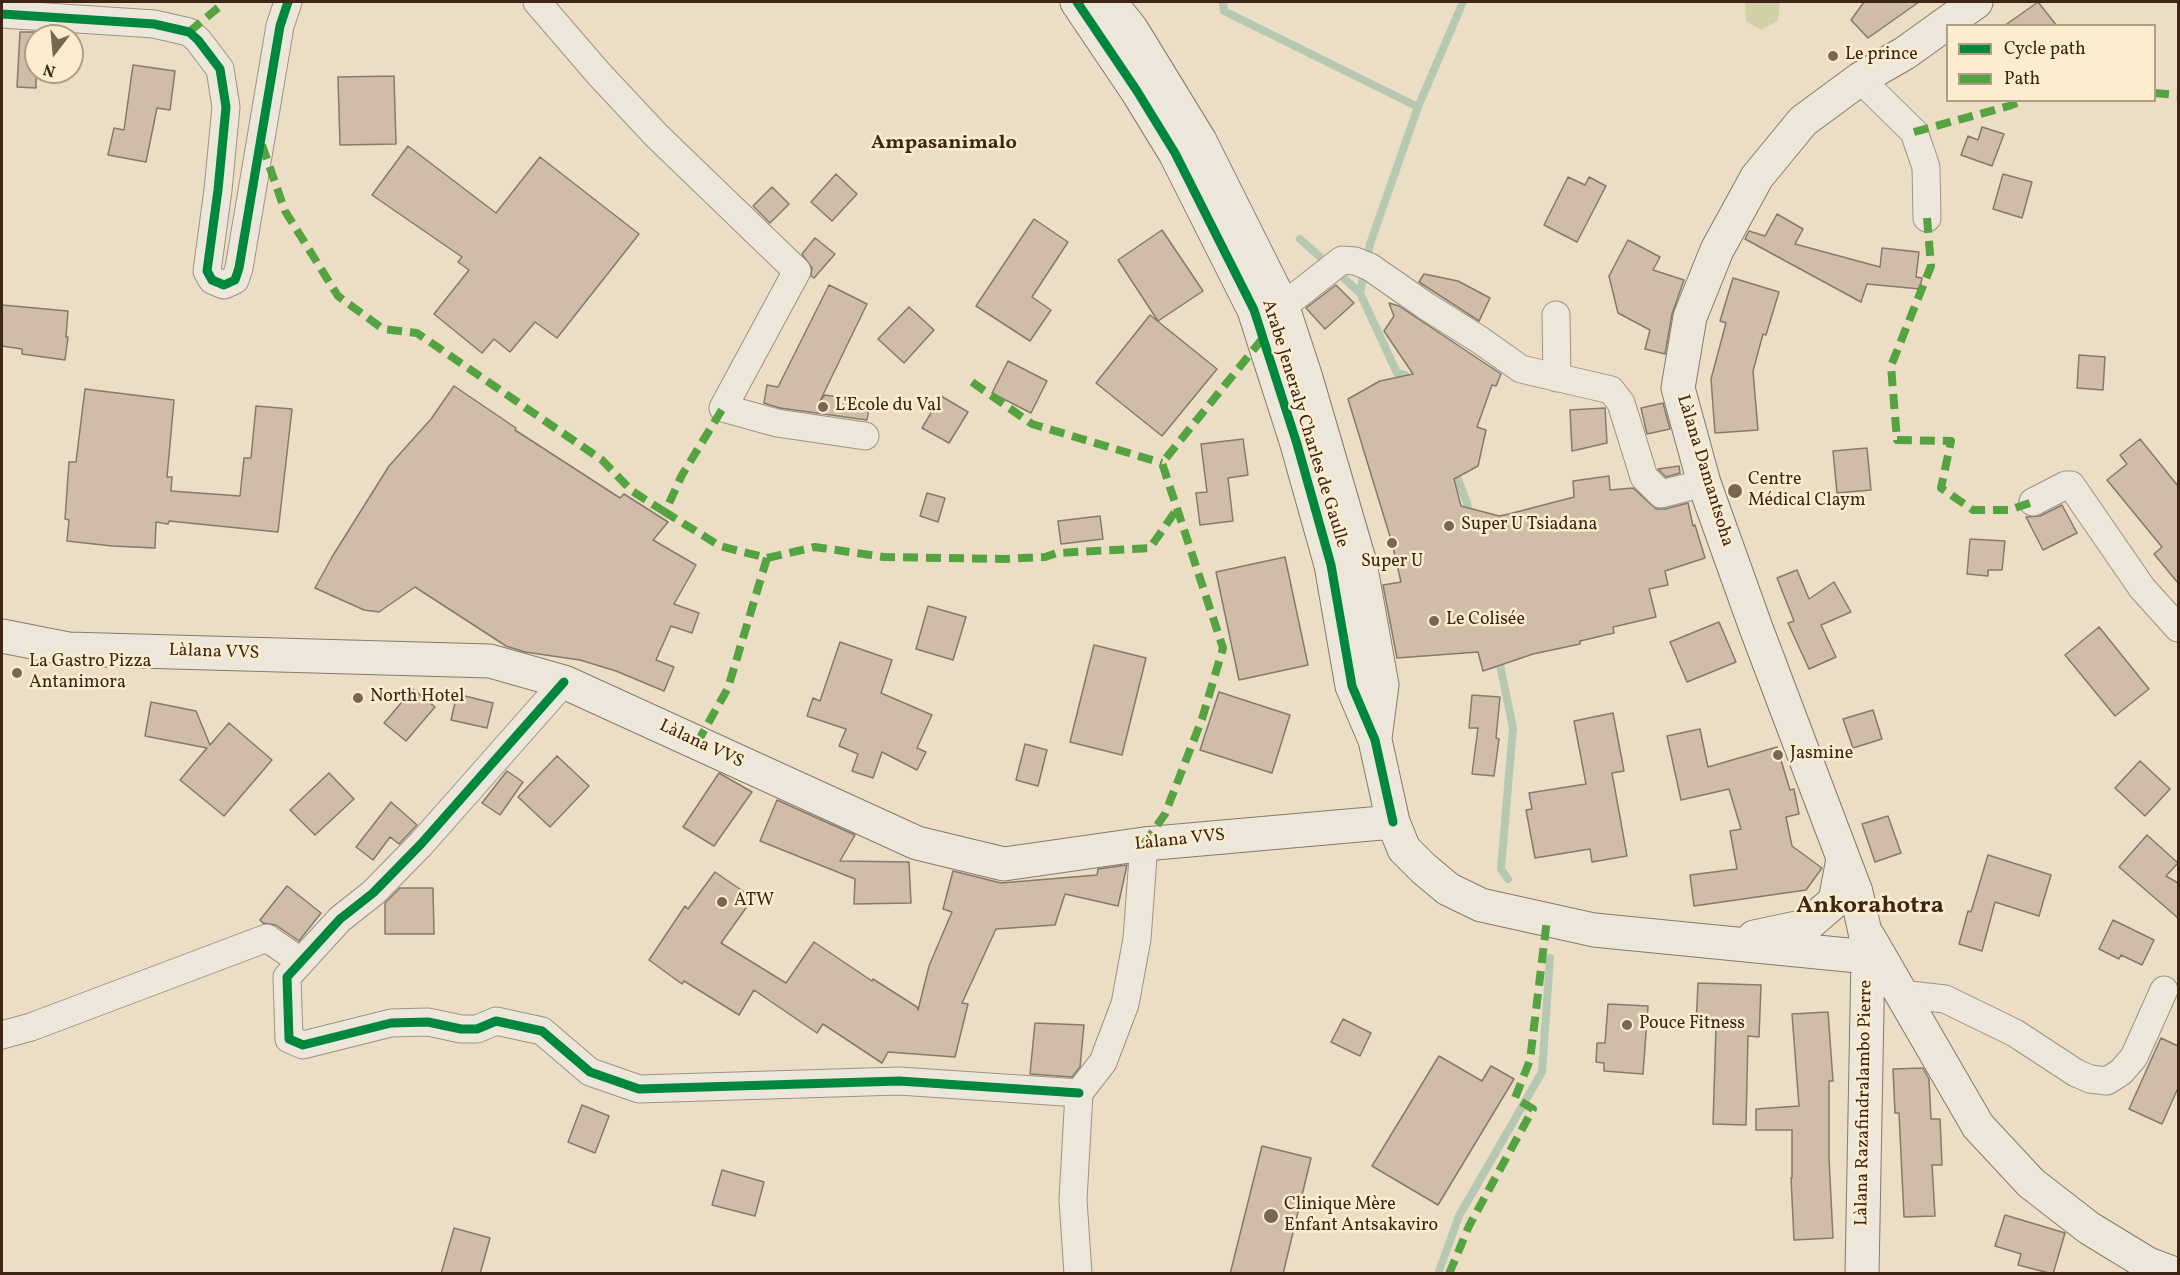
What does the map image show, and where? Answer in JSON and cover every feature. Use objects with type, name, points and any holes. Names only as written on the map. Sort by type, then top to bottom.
[{"type":"main road","name":"Arabe Jeneraly Charles de Gaulle","points":[[1077,2],[1137,92],[1174,153],[1254,310],[1297,444],[1331,565],[1352,686],[1375,740],[1393,822],[1404,849],[1448,889],[1481,905],[1594,930],[1694,939],[1866,944]]},
{"type":"main road","name":"Arabe Jeneraly Charles de Gaulle","points":[[1110,2],[1132,30],[1200,141],[1282,307],[1306,378],[1360,563],[1382,685],[1375,740]]},
{"type":"main road","name":"Làlana Damantsoha","points":[[1866,944],[1856,892],[1760,639],[1704,483],[1678,388],[1690,317],[1717,250],[1757,177],[1803,121],[1860,79],[1905,53],[1976,2]]},
{"type":"main road","name":"Làlana VVS","points":[[2,636],[68,649],[490,661],[564,682],[917,843],[1004,864],[1144,844],[1393,822]]},
{"type":"main road","points":[[1753,938],[1806,926],[1835,901],[1843,857]]},
{"type":"main road","name":"Arabe Jeneraly Charles de Gaulle","points":[[1694,939],[1753,938],[1866,944]]},
{"type":"main road","points":[[1866,944],[1901,994],[1978,1126],[2031,1183],[2089,1228],[2148,1264],[2175,1274]]},
{"type":"main road","name":"Làlana Razafindralambo Pierre","points":[[1862,1274],[1866,944]]},
{"type":"main road","points":[[1867,1002],[1879,994],[1888,992],[1901,994]]},
{"type":"street","points":[[2,14],[154,24],[189,32],[198,40],[220,69],[226,107],[207,271],[212,280],[224,285],[235,280],[239,268],[280,26],[288,2]]},
{"type":"street","points":[[537,2],[599,74],[657,136],[797,271],[723,408],[777,423],[865,436]]},
{"type":"street","points":[[1860,79],[1914,132],[1926,167],[1927,218]]},
{"type":"street","points":[[1282,307],[1347,266],[1426,306],[1521,369],[1611,390],[1621,403],[1644,477],[1661,494],[1704,483]]},
{"type":"street","points":[[1556,315],[1557,378]]},
{"type":"street","points":[[2033,502],[2066,485],[2071,485],[2142,588],[2178,628]]},
{"type":"street","points":[[564,682],[421,844],[373,893],[340,919],[287,977],[289,1039],[303,1045],[392,1023],[428,1022],[461,1029],[477,1029],[496,1021],[542,1031],[590,1071],[639,1089],[898,1081],[1079,1093]]},
{"type":"street","points":[[1078,1274],[1073,1200],[1079,1093],[1103,1062],[1125,1004],[1137,939],[1144,844]]},
{"type":"street","points":[[2,1035],[31,1027],[267,938],[300,961]]},
{"type":"street","points":[[1901,994],[1945,999],[2015,1033],[2076,1072],[2090,1079],[2107,1081],[2121,1072],[2134,1058],[2164,990]]},
{"type":"shaded area","points":[[1745,2],[1780,2],[1778,21],[1761,30],[1746,21]]},
{"type":"building","points":[[1864,2],[1919,2],[1868,38],[1851,20]]},
{"type":"building","points":[[2038,2],[2055,24],[2007,24]]},
{"type":"building","points":[[20,32],[24,32],[24,84],[36,84],[36,88],[17,87]]},
{"type":"building","points":[[133,65],[175,71],[170,110],[157,108],[146,162],[108,155],[114,128],[124,130]]},
{"type":"building","points":[[394,76],[396,144],[340,145],[338,77]]},
{"type":"building","points":[[1982,127],[2004,134],[1992,166],[1961,155],[1968,136],[1978,140]]},
{"type":"building","points":[[408,146],[496,213],[540,157],[639,234],[557,338],[535,322],[510,352],[494,339],[482,353],[434,314],[469,270],[458,262],[462,257],[372,195]]},
{"type":"building","points":[[836,174],[857,194],[832,221],[811,202]]},
{"type":"building","points":[[2003,174],[2032,182],[2022,218],[1993,209]]},
{"type":"building","points":[[1568,177],[1585,185],[1589,177],[1606,186],[1577,242],[1544,225]]},
{"type":"building","points":[[772,187],[789,204],[770,223],[753,206]]},
{"type":"building","points":[[1777,214],[1803,229],[1795,244],[1880,267],[1882,248],[1919,252],[1916,277],[1922,278],[1920,289],[1867,284],[1861,302],[1745,239],[1749,231],[1765,236]]},
{"type":"building","points":[[1034,219],[1068,242],[1032,297],[1051,310],[1030,341],[976,306]]},
{"type":"building","points":[[1162,230],[1203,291],[1158,321],[1118,260]]},
{"type":"building","points":[[815,238],[835,254],[814,278],[811,276],[812,268],[802,254]]},
{"type":"building","points":[[1628,240],[1660,257],[1653,270],[1684,280],[1672,314],[1665,354],[1645,349],[1650,330],[1618,313],[1609,276]]},
{"type":"building","points":[[1424,274],[1458,281],[1490,298],[1479,321],[1419,282]]},
{"type":"building","points":[[1733,278],[1779,292],[1766,335],[1763,334],[1753,371],[1758,430],[1715,433],[1711,379],[1726,323],[1720,321]]},
{"type":"building","points":[[829,285],[867,304],[820,401],[825,395],[870,402],[867,420],[780,408],[764,403],[767,385],[778,387]]},
{"type":"building","points":[[1336,285],[1354,303],[1325,329],[1306,308]]},
{"type":"building","points":[[1389,303],[1399,306],[1501,374],[1496,386],[1492,385],[1477,427],[1486,430],[1478,466],[1454,479],[1461,506],[1499,516],[1509,514],[1574,497],[1573,481],[1609,476],[1610,490],[1633,488],[1656,509],[1688,503],[1693,526],[1695,525],[1705,558],[1665,571],[1668,585],[1649,589],[1656,617],[1613,627],[1614,633],[1580,641],[1580,644],[1533,654],[1483,671],[1478,652],[1397,658],[1383,585],[1401,582],[1392,543],[1348,399],[1380,381],[1413,374],[1384,331],[1394,316]]},
{"type":"building","points":[[2,305],[68,311],[65,360],[22,354],[22,349],[2,346]]},
{"type":"building","points":[[909,307],[934,330],[904,363],[878,339]]},
{"type":"building","points":[[1150,315],[1217,369],[1162,436],[1096,383]]},
{"type":"building","points":[[2079,355],[2105,357],[2103,390],[2077,388]]},
{"type":"building","points":[[1008,361],[1047,381],[1031,413],[992,393]]},
{"type":"building","points":[[454,386],[516,428],[515,430],[620,498],[624,494],[668,522],[653,540],[696,565],[674,604],[699,613],[692,633],[671,626],[656,660],[674,667],[664,691],[616,671],[580,660],[525,652],[506,646],[415,587],[379,612],[364,610],[315,588],[389,466],[431,419]]},
{"type":"building","points":[[85,389],[174,400],[167,477],[172,477],[171,491],[240,496],[244,458],[251,458],[256,406],[292,409],[278,532],[169,521],[168,524],[156,522],[155,548],[67,541],[69,520],[65,519],[69,462],[76,462]]},
{"type":"building","points":[[941,396],[968,412],[949,443],[922,428]]},
{"type":"building","points":[[1663,403],[1670,429],[1647,434],[1641,408]]},
{"type":"building","points":[[1605,408],[1607,443],[1572,451],[1570,410]]},
{"type":"building","points":[[1243,439],[1248,475],[1228,478],[1233,521],[1200,525],[1196,493],[1207,492],[1201,444]]},
{"type":"building","points":[[2140,439],[2178,486],[2178,583],[2154,554],[2162,547],[2107,480],[2127,464],[2120,455]]},
{"type":"building","points":[[1867,448],[1871,490],[1837,493],[1833,451]]},
{"type":"building","points":[[1679,466],[1680,473],[1666,477],[1658,469]]},
{"type":"building","points":[[927,493],[945,498],[938,522],[920,516]]},
{"type":"building","points":[[2062,505],[2077,533],[2043,550],[2026,517],[2040,516]]},
{"type":"building","points":[[1100,516],[1103,539],[1061,544],[1058,521]]},
{"type":"building","points":[[1970,539],[2005,541],[2002,570],[1988,570],[1988,576],[1967,574]]},
{"type":"building","points":[[1285,557],[1308,665],[1239,680],[1216,572]]},
{"type":"building","points":[[1797,570],[1809,599],[1834,582],[1851,612],[1821,625],[1836,657],[1809,669],[1788,623],[1794,621],[1777,578]]},
{"type":"building","points":[[928,606],[966,617],[953,660],[916,649]]},
{"type":"building","points":[[1719,622],[1736,662],[1687,682],[1670,642]]},
{"type":"building","points":[[2099,627],[2149,689],[2115,716],[2065,655]]},
{"type":"building","points":[[840,642],[892,660],[881,693],[932,715],[917,748],[926,752],[917,770],[882,752],[873,778],[852,771],[858,754],[839,746],[846,729],[807,716],[813,698],[820,701]]},
{"type":"building","points":[[1094,645],[1146,658],[1122,755],[1070,742]]},
{"type":"building","points":[[413,689],[435,707],[406,741],[384,723]]},
{"type":"building","points":[[1219,692],[1290,715],[1272,773],[1200,750]]},
{"type":"building","points":[[457,694],[493,703],[487,728],[451,720]]},
{"type":"building","points":[[1472,695],[1500,697],[1496,738],[1499,739],[1494,776],[1472,774],[1478,728],[1469,728]]},
{"type":"building","points":[[151,702],[196,711],[210,745],[229,723],[272,760],[224,816],[180,780],[207,748],[145,736]]},
{"type":"building","points":[[1873,710],[1882,739],[1853,748],[1843,719]]},
{"type":"building","points":[[1613,713],[1624,771],[1612,773],[1627,856],[1592,862],[1590,849],[1535,858],[1526,810],[1532,809],[1529,793],[1586,784],[1574,721]]},
{"type":"building","points":[[1700,729],[1708,767],[1777,747],[1790,790],[1794,789],[1799,814],[1786,817],[1792,846],[1822,868],[1806,890],[1694,906],[1690,875],[1737,869],[1730,831],[1741,829],[1729,789],[1681,800],[1667,736]]},
{"type":"building","points":[[1025,744],[1047,750],[1038,786],[1016,780]]},
{"type":"building","points":[[557,756],[589,786],[550,827],[518,797]]},
{"type":"building","points":[[2140,761],[2170,789],[2145,816],[2115,788]]},
{"type":"building","points":[[507,771],[523,782],[500,815],[482,803]]},
{"type":"building","points":[[329,773],[354,799],[315,835],[290,810]]},
{"type":"building","points":[[719,773],[752,792],[714,846],[683,827]]},
{"type":"building","points":[[777,800],[855,835],[840,861],[909,862],[911,903],[854,904],[855,879],[760,841]]},
{"type":"building","points":[[391,802],[417,825],[399,844],[390,837],[373,860],[356,847]]},
{"type":"building","points":[[1888,816],[1901,853],[1875,862],[1862,824]]},
{"type":"building","points":[[2147,835],[2178,863],[2166,876],[2178,883],[2178,918],[2119,867]]},
{"type":"building","points":[[1988,855],[2051,875],[2039,916],[1995,902],[1982,951],[1959,944]]},
{"type":"building","points":[[1127,865],[1118,906],[1065,894],[1055,925],[996,929],[962,1003],[968,1004],[955,1057],[888,1052],[882,1063],[823,1024],[817,1033],[754,990],[739,1015],[684,981],[682,984],[649,960],[685,906],[688,909],[715,872],[753,898],[721,943],[786,983],[814,942],[872,981],[873,979],[917,1007],[918,1010],[929,966],[952,912],[943,909],[953,871],[1001,883],[1097,875],[1098,869]]},
{"type":"building","points":[[287,886],[321,913],[299,941],[276,925],[263,923],[260,920]]},
{"type":"building","points":[[400,888],[433,888],[434,934],[385,934],[385,903]]},
{"type":"building","points":[[2113,920],[2154,940],[2142,965],[2121,955],[2119,959],[2099,949]]},
{"type":"building","points":[[1698,983],[1761,985],[1759,1037],[1748,1036],[1746,1125],[1713,1124],[1716,1028],[1696,1028]]},
{"type":"building","name":"Pouce Fitness","points":[[1608,1004],[1648,1006],[1643,1074],[1604,1071],[1604,1063],[1596,1062],[1597,1043],[1605,1043]]},
{"type":"building","points":[[1828,1012],[1833,1081],[1829,1081],[1829,1158],[1833,1238],[1794,1240],[1791,1178],[1792,1130],[1756,1130],[1756,1109],[1799,1106],[1792,1014]]},
{"type":"building","points":[[1343,1019],[1371,1033],[1360,1056],[1331,1042]]},
{"type":"building","points":[[1035,1023],[1084,1025],[1080,1067],[1072,1077],[1030,1074]]},
{"type":"building","points":[[2161,1038],[2178,1046],[2178,1088],[2162,1124],[2129,1109]]},
{"type":"building","points":[[1439,1056],[1482,1081],[1491,1066],[1514,1079],[1438,1205],[1372,1166]]},
{"type":"building","points":[[1923,1068],[1929,1079],[1931,1119],[1940,1119],[1942,1165],[1932,1165],[1935,1216],[1904,1217],[1899,1113],[1895,1113],[1893,1069]]},
{"type":"building","points":[[582,1105],[609,1116],[595,1153],[568,1142]]},
{"type":"building","name":"Clinique Mère Enfant Antsakaviro","points":[[1262,1146],[1311,1158],[1283,1274],[1230,1274]]},
{"type":"building","points":[[722,1170],[764,1182],[755,1216],[712,1205]]},
{"type":"building","points":[[2005,1215],[2065,1233],[2053,1274],[2018,1265],[2021,1254],[1995,1246]]},
{"type":"building","points":[[454,1228],[490,1238],[480,1274],[441,1274]]},
{"type":"waterway","points":[[1223,2],[1224,11],[1418,107]]},
{"type":"waterway","points":[[1360,293],[1370,244],[1418,107],[1463,2]]},
{"type":"waterway","points":[[1300,239],[1328,264]]},
{"type":"waterway","points":[[1337,272],[1360,293],[1397,373],[1405,375],[1410,384]]},
{"type":"waterway","points":[[1454,469],[1470,517]]},
{"type":"waterway","points":[[1498,655],[1513,728],[1501,869],[1508,879]]},
{"type":"waterway","points":[[1438,1274],[1459,1216],[1542,1072],[1550,958]]},
{"type":"marked path","points":[[189,32],[219,7]]},
{"type":"marked path","points":[[2156,93],[2178,95]]},
{"type":"marked path","points":[[1914,132],[2019,102]]},
{"type":"marked path","points":[[262,145],[285,211],[338,296],[383,329],[417,333],[602,460],[632,491],[665,512]]},
{"type":"marked path","points":[[1927,218],[1931,266],[1891,366],[1897,440],[1951,441],[1941,488],[1973,510],[2009,510],[2033,502]]},
{"type":"marked path","points":[[1144,844],[1165,814],[1202,719],[1223,648],[1162,463],[1263,338]]},
{"type":"marked path","points":[[972,382],[1032,424],[1162,463]]},
{"type":"marked path","points":[[697,743],[728,688],[767,558],[720,546],[665,512],[682,475],[723,408]]},
{"type":"marked path","points":[[767,558],[815,547],[884,557],[1004,559],[1045,557],[1057,553],[1150,548],[1177,509]]},
{"type":"marked path","points":[[1449,1274],[1469,1226],[1533,1109],[1515,1098],[1530,1060],[1547,919]]},
{"type":"cycle path","points":[[2,14],[154,24],[189,32],[198,40],[220,69],[226,107],[207,271],[212,280],[224,285],[235,280],[239,268],[280,26],[288,2]]},
{"type":"cycle path","points":[[1077,2],[1137,91],[1175,153],[1254,310],[1297,444],[1331,565],[1352,686],[1375,740],[1393,822]]},
{"type":"cycle path","points":[[564,682],[421,844],[373,893],[340,919],[287,977],[289,1039],[303,1045],[391,1023],[428,1022],[461,1029],[477,1029],[496,1021],[542,1031],[590,1072],[639,1089],[899,1081],[1079,1093]]},
{"type":"place","name":"Le prince","points":[[1833,56]]},
{"type":"place","name":"L'Ecole du Val","points":[[823,407]]},
{"type":"place","name":"Centre Médical Claym","points":[[1735,491]]},
{"type":"place","name":"Super U Tsiadana","points":[[1449,526]]},
{"type":"place","name":"Super U","points":[[1392,543]]},
{"type":"place","name":"Le Colisée","points":[[1434,621]]},
{"type":"place","name":"La Gastro Pizza Antanimora","points":[[17,673]]},
{"type":"place","name":"North Hotel","points":[[358,698]]},
{"type":"place","name":"Jasmine","points":[[1778,755]]},
{"type":"place","name":"ATW","points":[[722,902]]},
{"type":"place","name":"Pouce Fitness","points":[[1627,1025]]},
{"type":"place","name":"Clinique Mère Enfant Antsakaviro","points":[[1271,1216]]},
{"type":"district","name":"Ampasanimalo","points":[[944,144]]},
{"type":"district","name":"Ankorahotra","points":[[1870,908]]}]
